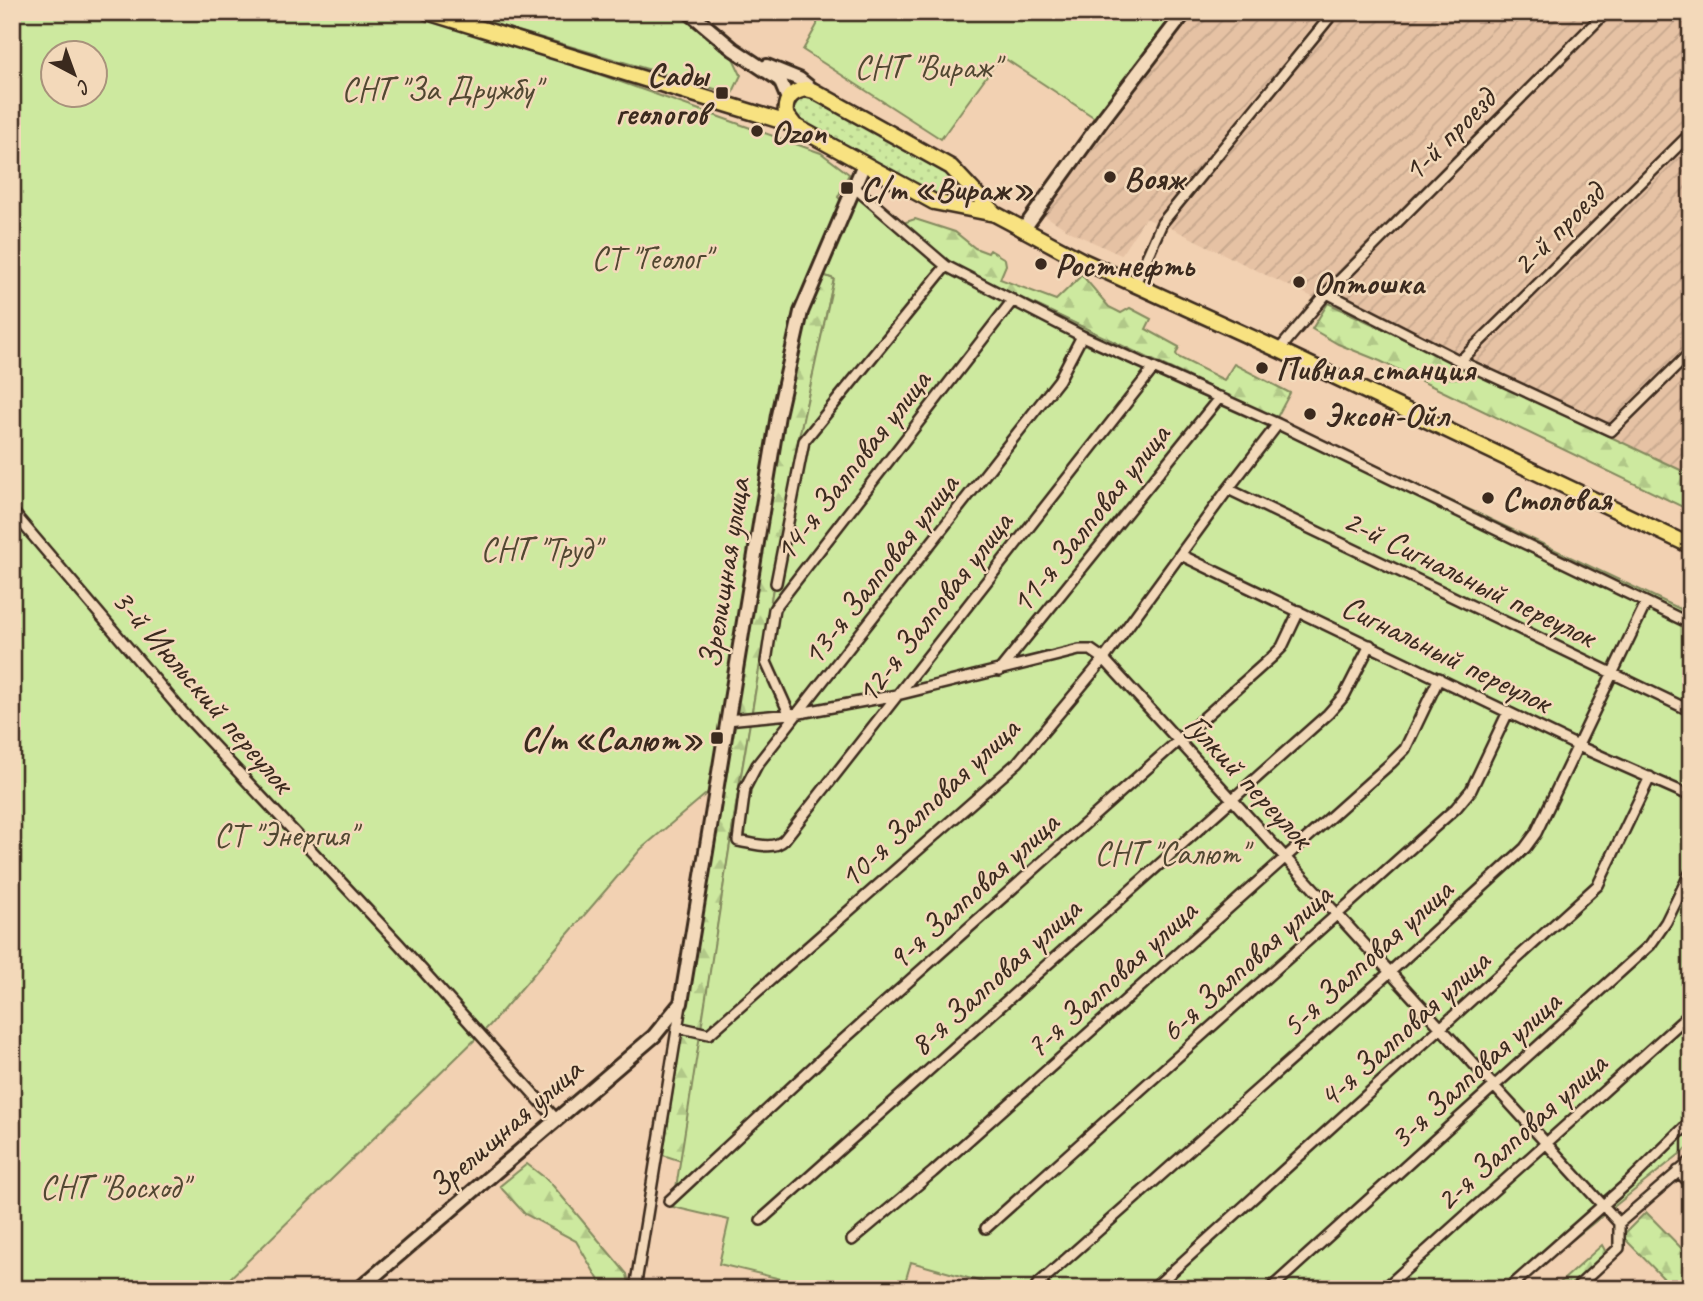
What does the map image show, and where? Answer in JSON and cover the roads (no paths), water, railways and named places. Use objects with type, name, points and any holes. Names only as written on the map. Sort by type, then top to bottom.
[{"type":"main road","points":[[427,12],[759,113],[795,126],[934,202],[996,214]]},
{"type":"main road","points":[[759,113],[787,101],[799,90],[814,91],[951,167],[996,214],[1023,230],[1081,260],[1279,350],[1691,546]]},
{"type":"main road","points":[[787,101],[786,114],[795,126]]},
{"type":"main road","points":[[943,204],[957,197],[961,188],[960,177]]},
{"type":"street","points":[[689,12],[733,49],[779,80],[787,101]]},
{"type":"street","points":[[1023,230],[1185,12]]},
{"type":"street","points":[[1135,284],[1162,223],[1334,12]]},
{"type":"street","name":"1-й проезд","points":[[1279,350],[1327,293],[1606,12]]},
{"type":"street","points":[[753,63],[776,68],[799,79],[814,91]]},
{"type":"street","name":"2-й проезд","points":[[1460,360],[1691,133]]},
{"type":"street","name":"Зрелищная улица","points":[[635,1289],[778,415],[801,312],[864,164]]},
{"type":"street","points":[[854,187],[946,266],[1082,336],[1278,424],[1691,624]]},
{"type":"street","points":[[776,583],[804,441],[946,266]]},
{"type":"street","points":[[1327,293],[1460,360],[1611,431],[1691,352]]},
{"type":"street","name":"14-я Залповая улица","points":[[794,713],[766,662],[774,609],[1013,300]]},
{"type":"street","name":"13-я Залповая улица","points":[[738,841],[745,788],[757,765],[794,713],[1059,380],[1082,336]]},
{"type":"street","name":"12-я Залповая улица","points":[[738,841],[779,845],[1153,369]]},
{"type":"street","name":"11-я Залповая улица","points":[[999,671],[1220,397]]},
{"type":"street","name":"10-я Залповая улица","points":[[677,1027],[709,1034],[1018,762],[1104,659],[1227,489],[1278,424]]},
{"type":"street","name":"2-й Сигнальный переулок","points":[[1227,489],[1691,712]]},
{"type":"street","name":"3-й Июльский переулок","points":[[12,511],[185,715],[399,944],[556,1119]]},
{"type":"street","name":"Сигнальный переулок","points":[[1181,555],[1578,746],[1691,796]]},
{"type":"street","name":"5-я Залповая улица","points":[[1042,1287],[1525,848],[1536,833],[1646,603]]},
{"type":"street","name":"9-я Залповая улица","points":[[669,1201],[825,1056],[1282,647],[1299,611]]},
{"type":"street","name":"8-я Залповая улица","points":[[761,1220],[1328,714],[1343,696],[1370,645]]},
{"type":"street","points":[[727,720],[794,713],[897,695],[1079,650],[1091,650],[1104,659]]},
{"type":"street","name":"Гулкий переулок","points":[[1104,659],[1619,1223]]},
{"type":"street","name":"7-я Залповая улица","points":[[852,1240],[943,1163],[1405,749],[1439,678]]},
{"type":"street","name":"6-я Залповая улица","points":[[986,1228],[1457,808],[1471,790],[1508,712]]},
{"type":"street","name":"4-я Залповая улица","points":[[1153,1289],[1598,886],[1650,777]]},
{"type":"street","name":"3-я Залповая улица","points":[[1270,1289],[1650,945],[1666,922],[1691,871]]},
{"type":"street","name":"Зрелищная улица","points":[[359,1289],[654,1036],[681,1003]]},
{"type":"street","name":"2-я Залповая улица","points":[[1384,1289],[1691,1013]]},
{"type":"street","points":[[1508,1289],[1691,1121]]},
{"type":"street","points":[[1575,1289],[1619,1248],[1619,1223],[1691,1161]]},
{"type":"street","points":[[1678,1171],[1691,1184]]},
{"type":"place","name":"Сады геологов","points":[[722,93]]},
{"type":"place","name":"Ozon","points":[[757,131]]},
{"type":"place","name":"Вояж","points":[[1110,177]]},
{"type":"place","name":"С/т «Вираж»","points":[[847,188]]},
{"type":"place","name":"Ростнефть","points":[[1041,264]]},
{"type":"place","name":"Оптошка","points":[[1299,282]]},
{"type":"place","name":"Пивная станция","points":[[1262,368]]},
{"type":"place","name":"Эксон-Ойл","points":[[1310,414]]},
{"type":"place","name":"Столовая","points":[[1488,498]]},
{"type":"place","name":"С/т «Салют»","points":[[717,738]]},
{"type":"park label","name":"СНТ \"Вираж\"","points":[[927,66]]},
{"type":"park label","name":"СНТ \"За Дружбу\"","points":[[441,88]]},
{"type":"park label","name":"СТ \"Геолог\"","points":[[651,257]]},
{"type":"park label","name":"СНТ \"Труд\"","points":[[540,548]]},
{"type":"park label","name":"СТ \"Энергия\"","points":[[285,834]]},
{"type":"park label","name":"СНТ \"Салют\"","points":[[1171,852]]},
{"type":"park label","name":"СНТ \"Восход\"","points":[[114,1186]]}]
